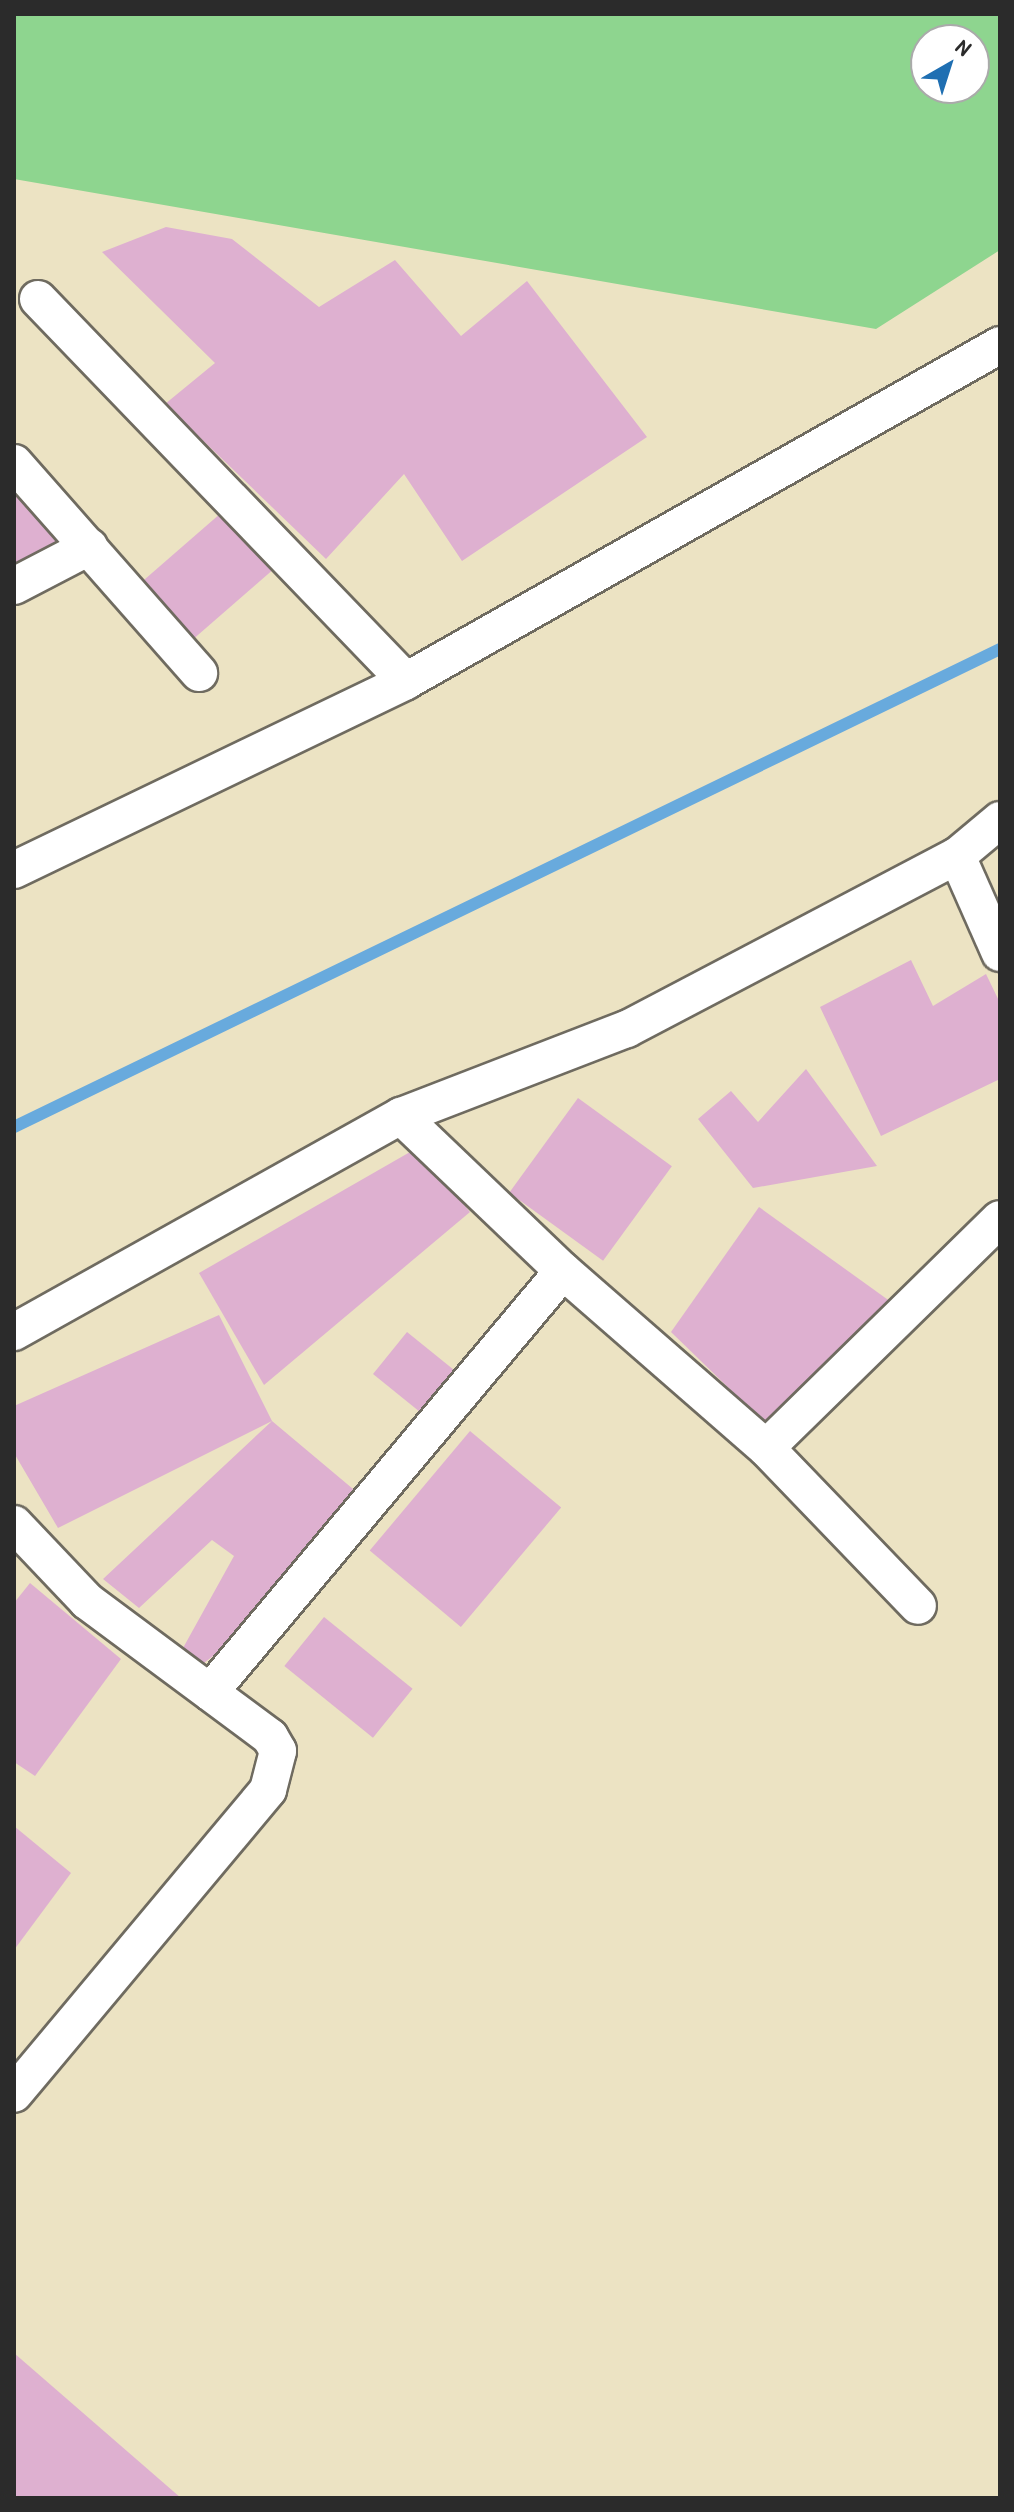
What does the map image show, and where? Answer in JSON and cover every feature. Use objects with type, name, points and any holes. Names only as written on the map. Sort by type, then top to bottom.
[{"type":"street","points":[[38,299],[406,681]]},
{"type":"street","points":[[14,870],[406,681],[1000,345]]},
{"type":"street","points":[[14,463],[199,673]]},
{"type":"street","points":[[14,586],[89,547]]},
{"type":"street","points":[[14,1332],[401,1116],[627,1029],[957,856],[1000,820]]},
{"type":"street","points":[[957,856],[1000,953]]},
{"type":"street","points":[[401,1116],[563,1271],[766,1448],[918,1606]]},
{"type":"street","points":[[766,1448],[1000,1219]]},
{"type":"street","points":[[210,1692],[563,1271]]},
{"type":"street","points":[[14,1524],[87,1601],[270,1737],[278,1771],[14,2094]]},
{"type":"green space","points":[[14,14],[1000,14],[1000,250],[876,329],[14,179]]},
{"type":"building","points":[[166,227],[232,239],[319,307],[395,260],[461,336],[527,281],[647,437],[462,561],[404,474],[326,559],[165,404],[215,363],[102,252]]},
{"type":"building","points":[[14,489],[71,538],[14,570]]},
{"type":"building","points":[[221,513],[272,571],[185,647],[134,588]]},
{"type":"building","points":[[911,960],[933,1006],[986,974],[1000,1003],[1000,1079],[881,1136],[820,1007]]},
{"type":"building","points":[[806,1069],[877,1166],[753,1188],[698,1119],[731,1091],[758,1122]]},
{"type":"building","points":[[578,1098],[672,1166],[603,1261],[509,1193]]},
{"type":"building","points":[[417,1148],[470,1212],[264,1385],[199,1273]]},
{"type":"building","points":[[759,1207],[898,1307],[771,1429],[671,1332]]},
{"type":"building","points":[[219,1315],[272,1421],[58,1528],[14,1453],[14,1406]]},
{"type":"building","points":[[407,1332],[466,1380],[432,1422],[373,1374]]},
{"type":"building","points":[[272,1421],[359,1494],[230,1643],[200,1666],[183,1648],[234,1556],[212,1540],[139,1608],[103,1579]]},
{"type":"building","points":[[470,1431],[561,1507],[461,1627],[370,1551]]},
{"type":"building","points":[[30,1583],[121,1659],[35,1776],[14,1762],[14,1603]]},
{"type":"building","points":[[324,1617],[413,1689],[373,1738],[284,1666]]},
{"type":"building","points":[[14,1826],[71,1873],[14,1950]]},
{"type":"building","points":[[14,2353],[181,2498],[14,2498]]},
{"type":"waterway","points":[[14,1127],[1000,649]]}]
